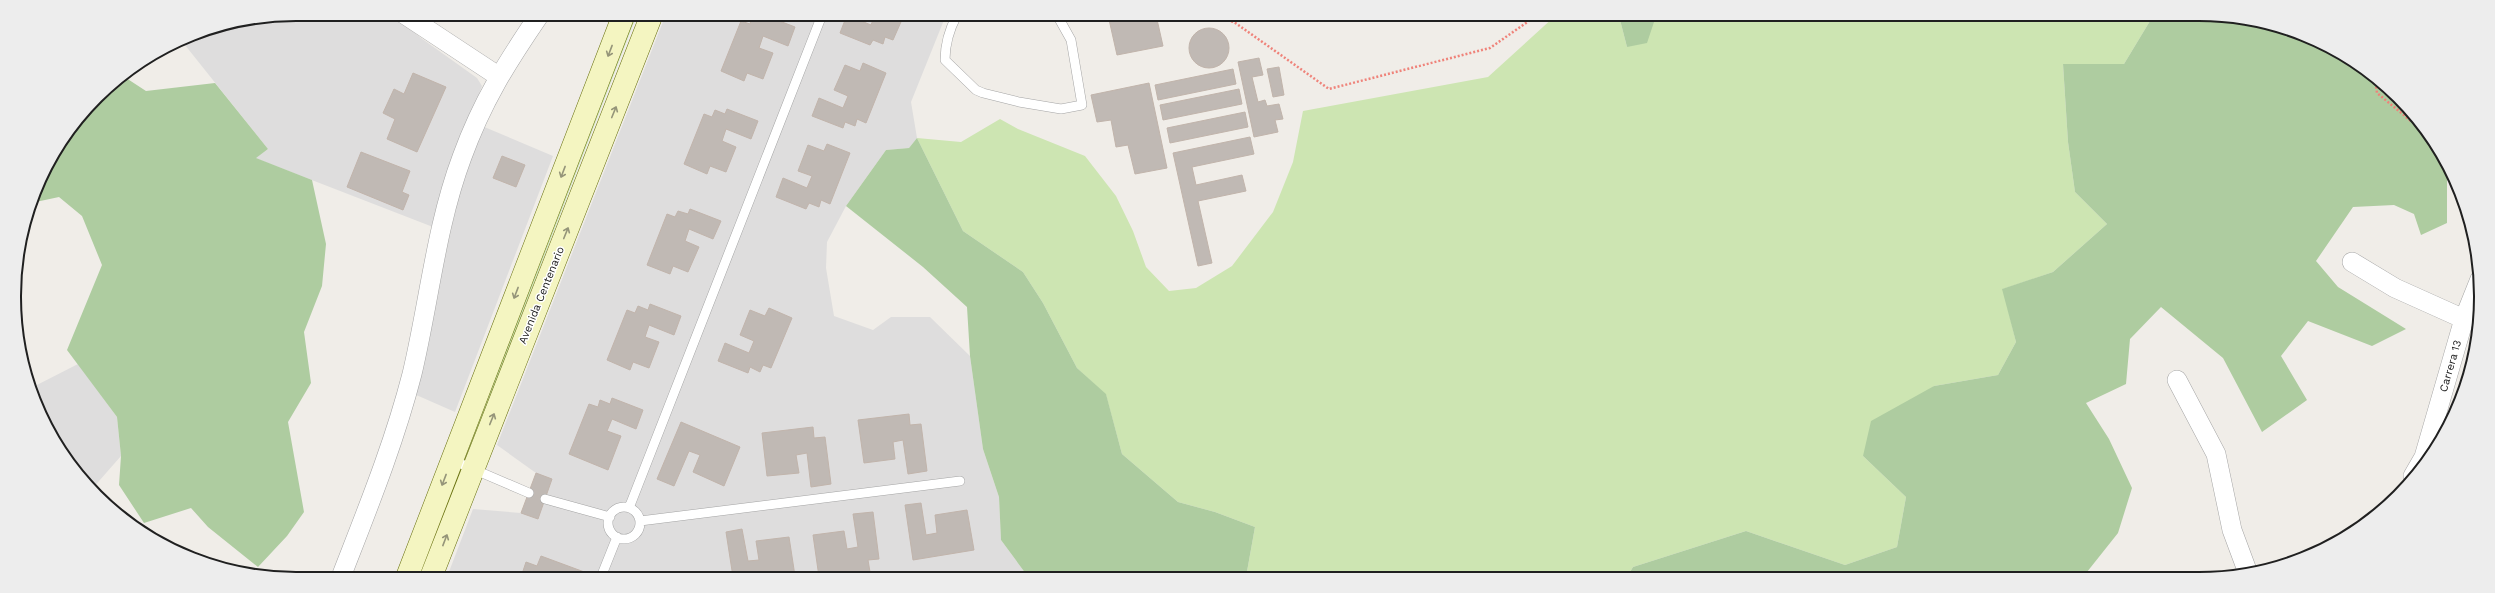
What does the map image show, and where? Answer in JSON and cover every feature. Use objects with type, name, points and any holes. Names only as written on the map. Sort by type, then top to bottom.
[{"type":"main road","points":[[409,572],[621,21]]},
{"type":"main road","name":"Avenida Centenario","points":[[433,572],[649,21]]},
{"type":"street","points":[[415,21],[498,76]]},
{"type":"street","points":[[343,572],[385,464],[412,375],[450,196],[462,158],[498,76],[535,21]]},
{"type":"street","points":[[2352,262],[2395,288],[2464,319]]},
{"type":"street","name":"Carrera 13","points":[[2425,454],[2464,319],[2474,294]]},
{"type":"street","points":[[2178,380],[2216,454],[2232,530],[2246,568]]},
{"type":"lane","points":[[629,508],[820,21]]},
{"type":"lane","points":[[954,21],[948,35],[945,47],[945,60],[976,90],[1019,102],[1061,109],[1082,105],[1071,40],[1060,21]]},
{"type":"lane","points":[[452,460],[529,493]]},
{"type":"lane","points":[[640,521],[960,481]]},
{"type":"lane","points":[[545,499],[610,517]]},
{"type":"lane","points":[[629,508],[636,513],[640,521],[639,530],[634,536],[624,539],[617,537],[608,526],[610,517],[616,509],[629,508]]},
{"type":"lane","points":[[603,572],[617,537]]},
{"type":"path","points":[[1230,21],[1234,22],[1329,89],[1490,48],[1529,21]]},
{"type":"path","points":[[2376,86],[2377,93],[2410,120]]},
{"type":"shaded area","points":[[296,21],[400,21],[421,38],[477,78],[482,86],[441,191],[433,227],[255,158],[268,149],[185,45],[225,30],[261,23]]},
{"type":"shaded area","points":[[663,21],[944,21],[911,102],[917,138],[909,148],[886,150],[846,206],[827,242],[826,268],[834,316],[873,330],[891,317],[930,317],[970,356],[983,449],[999,497],[1001,540],[1025,572],[449,572],[473,509],[521,513],[529,493],[536,473],[497,445]]},
{"type":"shaded area","points":[[482,126],[553,156],[455,412],[414,394],[463,178]]},
{"type":"shaded area","points":[[78,364],[117,417],[121,456],[96,485],[67,450],[49,418],[36,385]]},
{"type":"green space","points":[[630,21],[634,21],[423,572],[419,572]]},
{"type":"green space","points":[[1550,21],[1620,21],[1627,47],[1654,21],[2150,21],[2124,64],[2063,64],[2068,142],[2075,192],[2107,224],[2053,272],[2003,289],[2016,342],[1998,375],[1934,386],[1863,456],[1906,497],[1897,547],[1845,565],[1746,531],[1633,567],[1630,572],[1247,572],[1255,527],[1215,512],[1178,502],[1122,454],[1106,395],[1077,368],[1043,303],[1023,272],[963,231],[917,138],[961,142],[1000,119],[1018,129],[1085,156],[1116,196],[1133,231],[1146,267],[1169,291],[1196,288],[1232,266],[1273,212],[1293,162],[1303,111],[1488,77]]},
{"type":"green space","points":[[1620,21],[1654,21],[1647,43],[1627,47]]},
{"type":"green space","points":[[2150,21],[2234,23],[2270,30],[2320,49],[2352,67],[2380,89],[2406,115],[2428,143],[2446,175],[2447,223],[2421,235],[2414,214],[2394,205],[2353,207],[2316,261],[2338,287],[2406,329],[2372,346],[2308,321],[2281,356],[2307,400],[2262,432],[2223,358],[2161,307],[2130,339],[2126,384],[2086,403],[2109,439],[2132,488],[2118,533],[2087,572],[1630,572],[1633,567],[1746,531],[1845,565],[1897,547],[1906,497],[1863,456],[1871,421],[1934,386],[1998,375],[2016,342],[2002,289],[2053,272],[2107,224],[2075,192],[2068,142],[2063,64],[2124,64]]},
{"type":"green space","points":[[128,79],[146,91],[215,83],[268,149],[256,158],[312,180],[326,244],[322,286],[304,332],[311,383],[288,422],[304,512],[287,536],[258,567],[208,527],[191,508],[144,523],[119,485],[121,456],[117,417],[67,350],[102,265],[82,216],[59,197],[38,201],[49,175],[67,143],[89,115],[115,89]]},
{"type":"green space","points":[[917,138],[963,231],[1023,272],[1043,303],[1077,368],[1106,394],[1122,454],[1178,502],[1215,512],[1255,527],[1247,572],[1025,572],[1001,540],[999,497],[983,449],[970,356],[967,307],[923,267],[846,206],[886,150],[909,148]]},
{"type":"building","points":[[741,21],[750,24],[751,21],[780,21],[795,27],[788,46],[763,36],[759,48],[773,53],[763,79],[747,73],[744,81],[721,71]]},
{"type":"building","points":[[845,21],[861,21],[871,25],[873,21],[901,21],[893,40],[885,37],[883,44],[873,40],[870,45],[840,33]]},
{"type":"building","points":[[1109,21],[1157,21],[1163,46],[1117,55]]},
{"type":"building","points":[[1209,28],[1223,34],[1229,48],[1223,62],[1209,68],[1195,62],[1189,48],[1195,34]]},
{"type":"building","points":[[1259,58],[1263,75],[1252,77],[1258,102],[1265,100],[1267,106],[1279,104],[1283,119],[1275,120],[1278,132],[1254,137],[1238,62]]},
{"type":"building","points":[[863,63],[886,73],[866,123],[857,119],[855,126],[845,122],[843,128],[812,116],[819,98],[843,108],[848,96],[834,90],[845,65],[860,71]]},
{"type":"building","points":[[1279,67],[1284,95],[1273,97],[1267,69]]},
{"type":"building","points":[[1233,69],[1236,84],[1158,100],[1155,85]]},
{"type":"building","points":[[413,73],[446,87],[417,152],[387,139],[395,119],[383,113],[394,89],[404,94]]},
{"type":"building","points":[[1149,83],[1167,168],[1135,174],[1128,145],[1116,147],[1111,120],[1097,122],[1091,95]]},
{"type":"building","points":[[1239,89],[1242,104],[1163,120],[1160,105]]},
{"type":"building","points":[[727,109],[758,121],[751,139],[726,129],[722,141],[736,147],[726,172],[710,166],[707,174],[684,164],[704,114],[712,117],[715,110],[725,114]]},
{"type":"building","points":[[1245,112],[1248,127],[1170,143],[1167,128]]},
{"type":"building","points":[[1250,137],[1254,154],[1192,167],[1196,185],[1242,175],[1246,191],[1198,201],[1212,263],[1198,266],[1173,153]]},
{"type":"building","points":[[827,144],[850,153],[830,204],[821,200],[819,207],[809,203],[806,209],[776,197],[783,178],[807,188],[812,176],[798,171],[808,145],[824,151]]},
{"type":"building","points":[[361,152],[410,171],[402,192],[409,195],[403,210],[347,187]]},
{"type":"building","points":[[502,156],[525,165],[516,187],[493,178]]},
{"type":"building","points":[[690,209],[721,221],[713,239],[689,229],[685,241],[699,247],[688,272],[673,266],[670,274],[647,265],[667,214],[675,217],[678,211],[688,214]]},
{"type":"building","points":[[650,304],[681,316],[674,335],[649,325],[645,337],[659,342],[649,368],[633,362],[630,370],[607,360],[627,310],[635,313],[638,306],[648,310]]},
{"type":"building","points":[[769,308],[792,318],[771,368],[763,365],[760,372],[750,367],[748,373],[718,361],[725,343],[749,353],[754,341],[740,335],[750,310],[765,316]]},
{"type":"building","points":[[612,398],[643,410],[636,429],[612,419],[607,431],[621,436],[608,470],[569,454],[589,404],[598,407],[600,400],[610,404]]},
{"type":"building","points":[[909,414],[910,425],[921,424],[927,471],[908,474],[903,440],[893,442],[895,459],[864,463],[858,420]]},
{"type":"building","points":[[681,422],[740,447],[724,486],[693,472],[700,455],[689,451],[674,486],[657,479]]},
{"type":"building","points":[[813,427],[814,438],[825,437],[831,484],[811,487],[807,453],[796,455],[799,473],[767,476],[762,433]]},
{"type":"building","points":[[536,473],[552,479],[538,519],[521,513]]},
{"type":"building","points":[[921,503],[926,535],[937,533],[935,515],[967,510],[974,550],[913,560],[905,505]]},
{"type":"building","points":[[873,512],[879,559],[868,560],[870,572],[818,572],[813,535],[844,531],[847,549],[858,547],[853,514]]},
{"type":"building","points":[[742,529],[748,561],[759,560],[756,541],[789,537],[794,572],[732,572],[726,532]]},
{"type":"building","points":[[541,556],[584,572],[523,572],[526,562],[537,566]]}]
